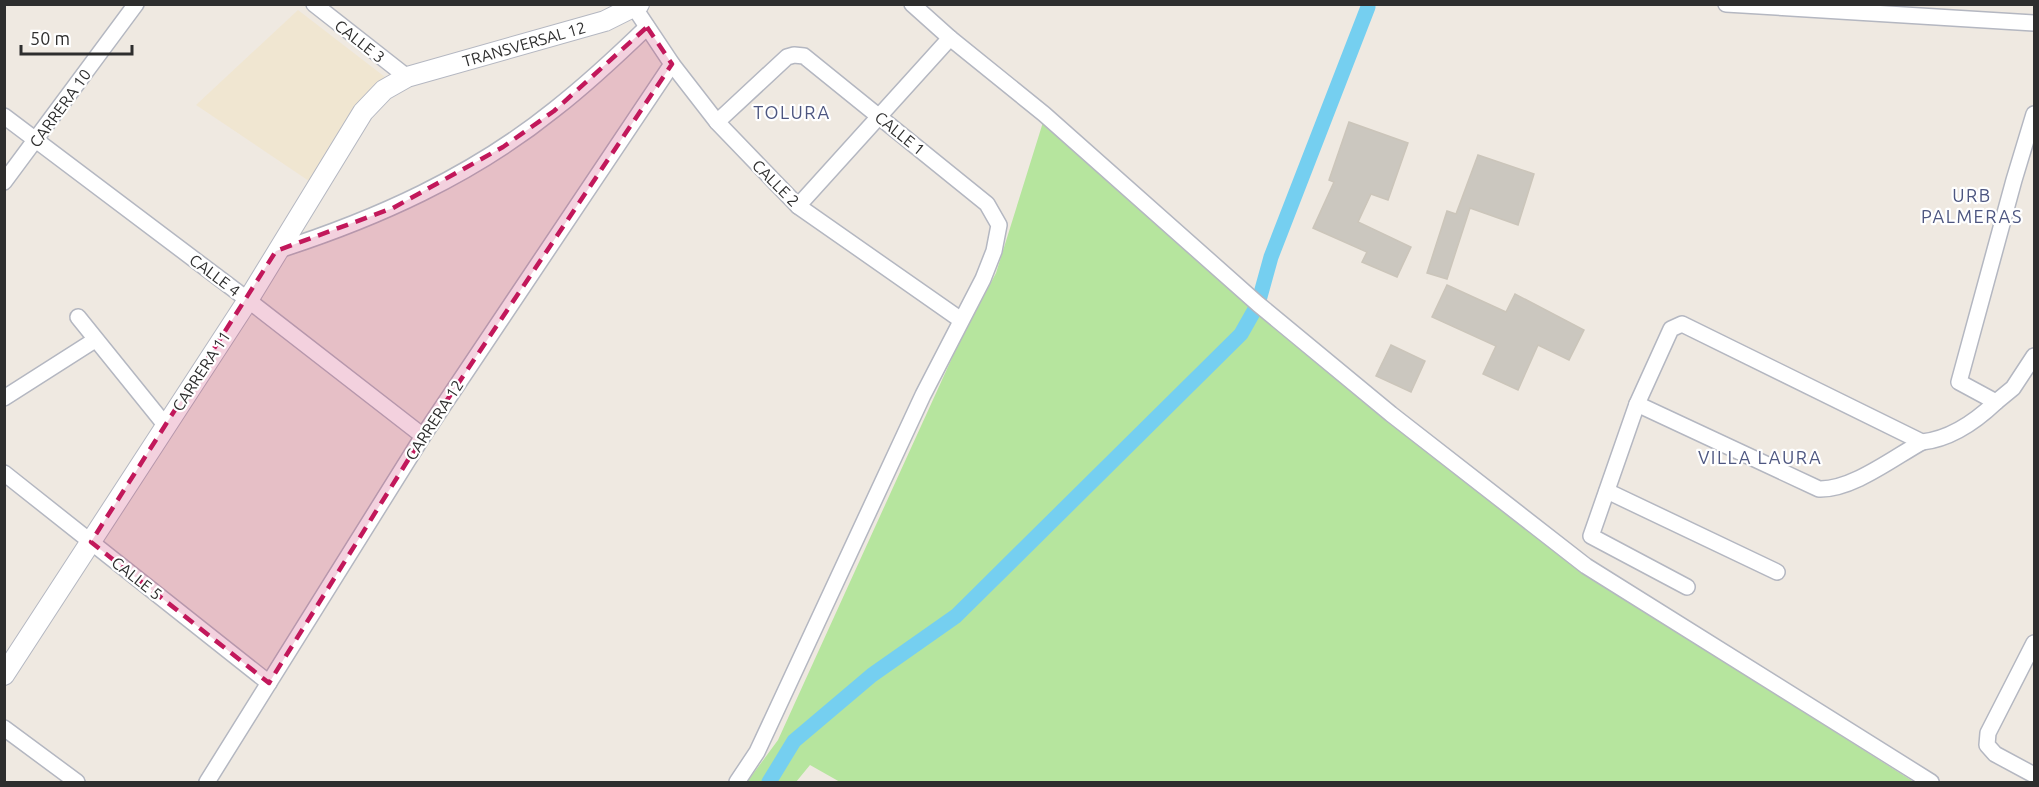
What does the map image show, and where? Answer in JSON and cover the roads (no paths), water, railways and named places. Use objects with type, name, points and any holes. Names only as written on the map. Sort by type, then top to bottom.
[{"type":"street","name":"CARRERA 10","points":[[4,182],[136,4]]},
{"type":"street","name":"CALLE 3","points":[[314,4],[407,77]]},
{"type":"street","points":[[912,4],[1044,114],[1258,304],[1391,414],[1586,566],[1930,783]]},
{"type":"street","points":[[1726,4],[1949,11],[2034,23]]},
{"type":"street","name":"TRANSVERSAL 12","points":[[407,77],[605,21],[635,5]]},
{"type":"street","name":"CALLE 2","points":[[635,5],[672,64],[717,122],[798,206],[961,321]]},
{"type":"street","points":[[276,251],[335,232],[393,208],[467,169],[554,111],[647,27]]},
{"type":"street","points":[[798,206],[950,38]]},
{"type":"street","name":"CALLE 1","points":[[717,122],[787,57],[794,55],[804,56],[880,116],[987,204],[999,225],[994,251],[983,279],[961,321]]},
{"type":"street","name":"CARRERA 12","points":[[207,783],[423,436],[672,64]]},
{"type":"street","name":"CARRERA 11","points":[[4,675],[248,300],[363,112],[384,90],[407,77]]},
{"type":"street","points":[[1996,402],[1959,381],[2034,114]]},
{"type":"street","name":"CALLE 4","points":[[4,116],[248,300],[423,436]]},
{"type":"street","points":[[78,317],[165,426]]},
{"type":"street","points":[[737,783],[757,752],[923,395],[961,321]]},
{"type":"street","points":[[1687,586],[1591,536],[1637,404],[1671,329],[1682,324],[1922,442]]},
{"type":"street","points":[[4,398],[95,340]]},
{"type":"street","points":[[1637,404],[1819,489],[1832,489],[1855,480],[1922,442],[1946,438],[1981,416],[2013,388],[2034,356]]},
{"type":"street","name":"CALLE 5","points":[[4,473],[269,682]]},
{"type":"street","points":[[1607,491],[1777,572]]},
{"type":"street","points":[[2034,643],[1988,733],[1987,745],[1995,754],[2034,775]]},
{"type":"street","points":[[4,728],[77,783]]},
{"type":"waterway","points":[[769,782],[794,741],[872,675],[956,616],[1241,334],[1258,304],[1271,257],[1368,7]]},
{"type":"district","name":"TOLURA","points":[[792,112]]},
{"type":"district","name":"URB PALMERAS","points":[[1972,205]]},
{"type":"district","name":"VILLA LAURA","points":[[1760,457]]}]
